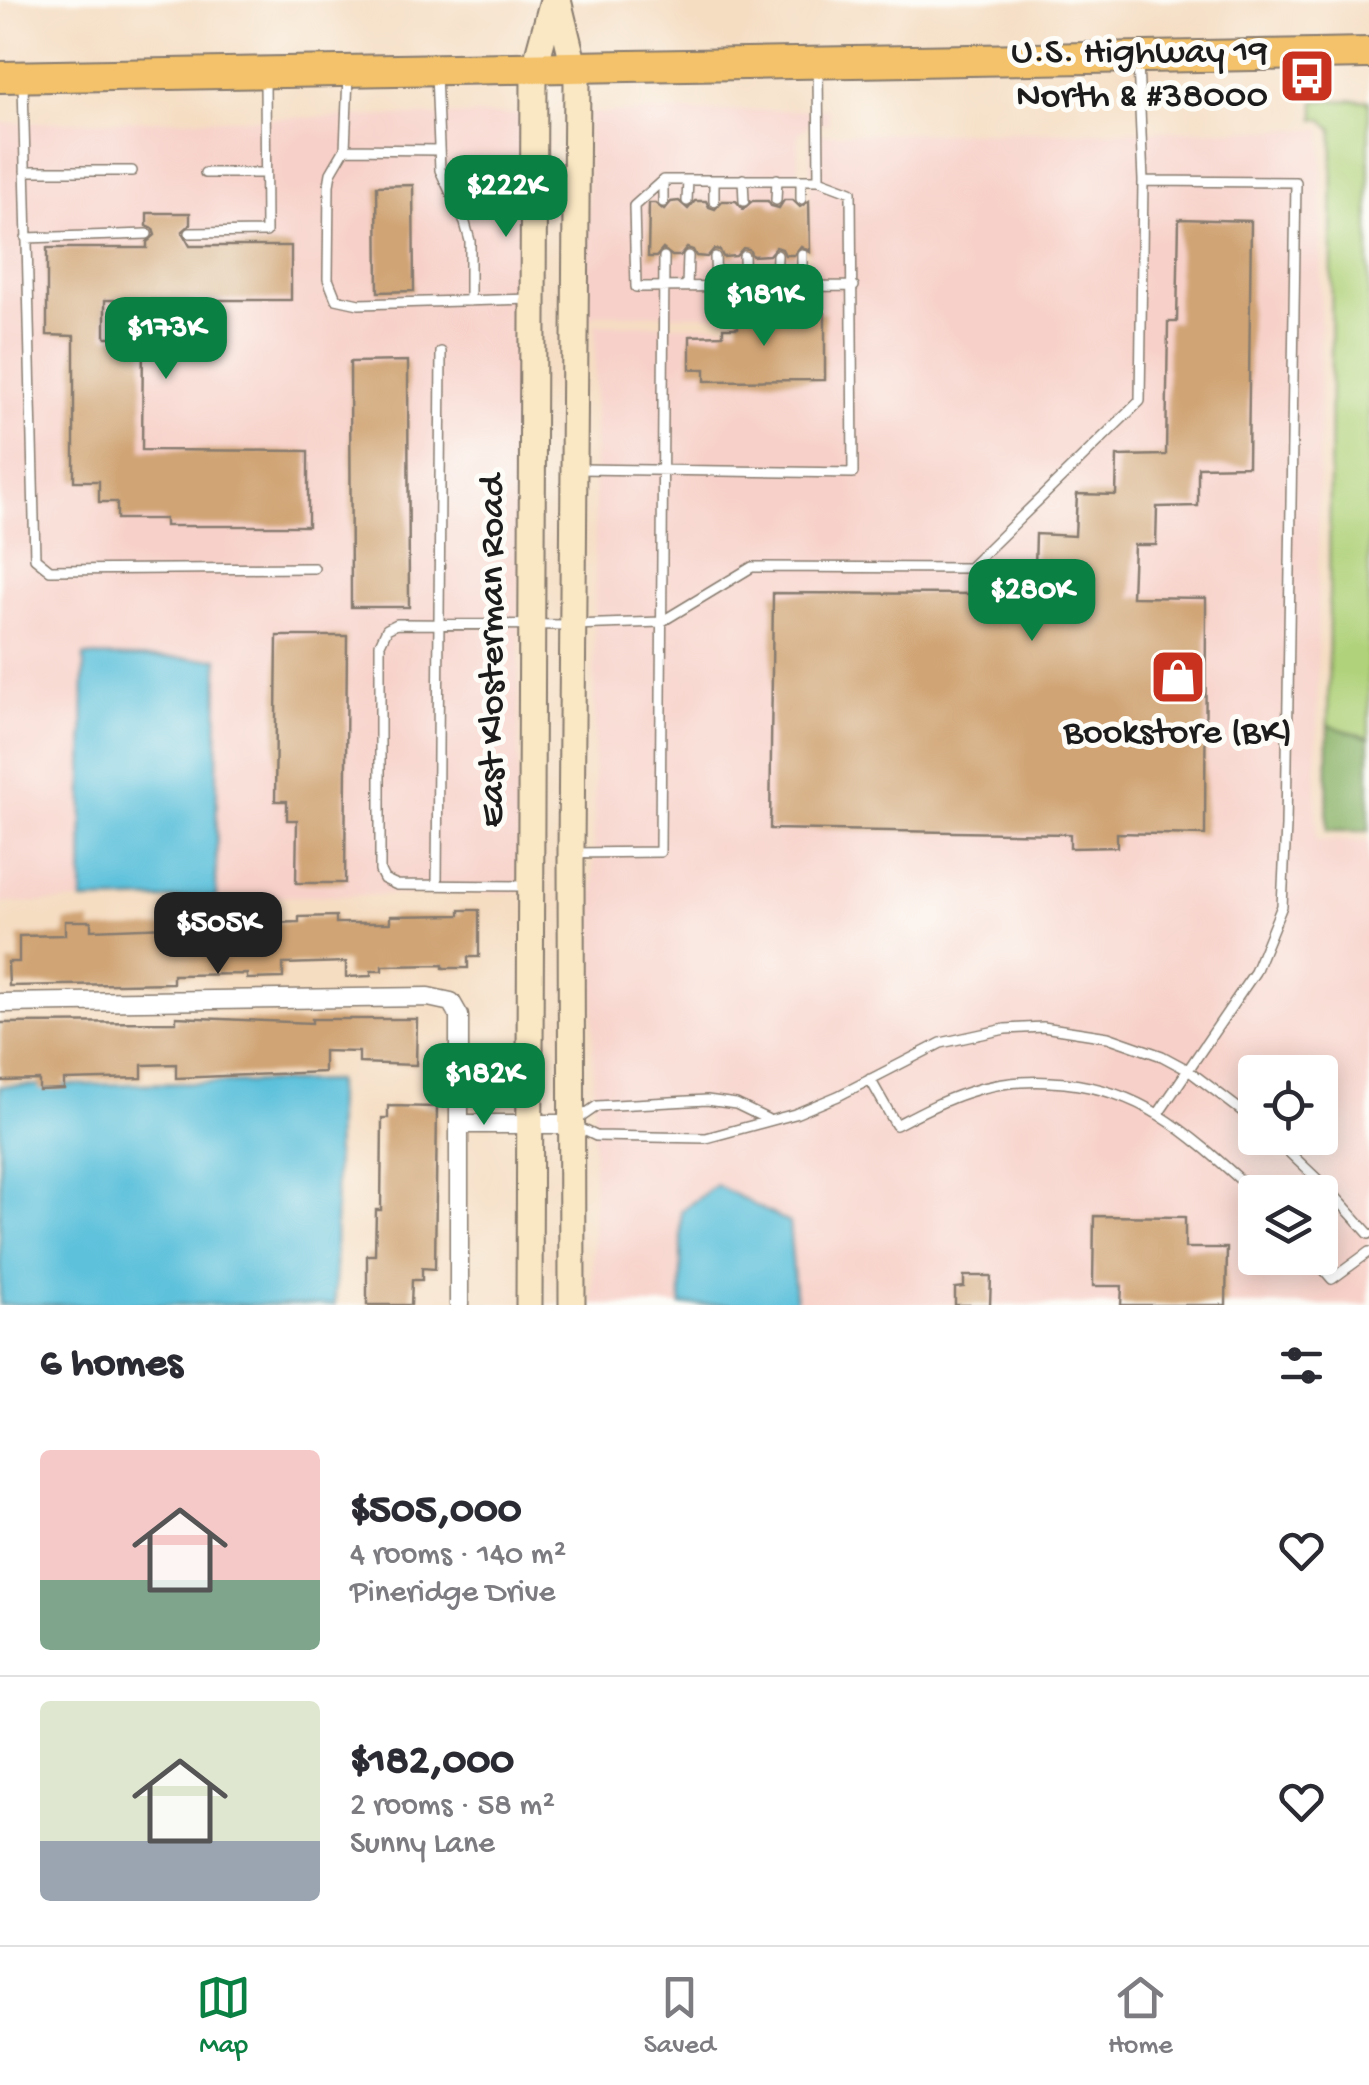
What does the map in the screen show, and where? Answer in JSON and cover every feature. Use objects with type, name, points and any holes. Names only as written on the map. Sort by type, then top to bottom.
[{"type":"highway","points":[[11,77],[1369,53]]},
{"type":"main road","name":"East Klosterman Road","points":[[556,0],[576,69],[570,853],[572,1305]]},
{"type":"main road","name":"East Klosterman Road","points":[[529,1305],[534,70],[556,0]]},
{"type":"street","points":[[0,1004],[435,998],[450,1002],[459,1016],[458,1305]]},
{"type":"street","points":[[460,1124],[571,1124]]},
{"type":"lane","points":[[530,886],[397,885],[384,879],[380,871],[380,644],[387,630],[397,624],[661,622],[752,567],[969,568],[1140,401],[1144,181],[1138,60]]},
{"type":"lane","points":[[818,64],[819,180]]},
{"type":"lane","points":[[436,71],[442,178],[470,241],[470,301]]},
{"type":"lane","points":[[348,73],[345,148],[329,184],[328,279],[336,299],[359,304],[534,300]]},
{"type":"lane","points":[[190,233],[266,232],[265,74]]},
{"type":"lane","points":[[11,77],[24,171],[33,548],[41,565],[50,570],[314,568]]},
{"type":"lane","points":[[345,148],[439,150]]},
{"type":"lane","points":[[24,171],[132,171]]},
{"type":"lane","points":[[205,173],[266,173]]},
{"type":"lane","points":[[743,179],[744,202]]},
{"type":"lane","points":[[776,200],[777,179]]},
{"type":"lane","points":[[574,469],[853,473],[854,286],[851,192],[819,180],[663,180],[634,206],[636,287],[854,286]]},
{"type":"lane","points":[[663,180],[663,202]]},
{"type":"lane","points":[[687,201],[688,180]]},
{"type":"lane","points":[[714,180],[714,201]]},
{"type":"lane","points":[[801,180],[802,199]]},
{"type":"lane","points":[[1144,181],[1296,182],[1282,906],[1256,972],[1158,1114]]},
{"type":"lane","points":[[26,238],[147,234]]},
{"type":"lane","points":[[802,254],[802,286]]},
{"type":"lane","points":[[776,286],[777,255]]},
{"type":"lane","points":[[687,286],[688,256]]},
{"type":"lane","points":[[744,256],[745,286]]},
{"type":"lane","points":[[570,853],[660,852],[664,257]]},
{"type":"lane","points":[[715,257],[716,286]]},
{"type":"lane","points":[[437,885],[442,352]]},
{"type":"lane","points":[[571,1124],[596,1136],[706,1138],[795,1114],[941,1043],[1006,1029],[1043,1027],[1108,1037],[1162,1056],[1188,1070],[1238,1108]]},
{"type":"lane","points":[[870,1079],[896,1125],[968,1092],[1028,1082],[1121,1096],[1158,1114],[1238,1179]]},
{"type":"lane","points":[[571,1124],[598,1106],[707,1100],[736,1104],[767,1119]]},
{"type":"lane","points":[[1292,1155],[1369,1234]]},
{"type":"lane","points":[[1338,1274],[1369,1252]]},
{"type":"shaded area","points":[[828,109],[829,124],[810,124],[798,134],[798,316],[596,314],[588,321],[588,113]]},
{"type":"shaded area","points":[[522,114],[518,892],[216,898],[217,660],[85,656],[82,901],[0,903],[0,123]]},
{"type":"shaded area","points":[[1322,129],[1316,840],[1369,841],[1369,1305],[593,1305],[595,324],[809,326],[810,134]]},
{"type":"green space","points":[[1369,100],[1369,738],[1328,725],[1333,129],[1322,119],[1315,119],[1315,101]]},
{"type":"green space","points":[[1328,725],[1369,738],[1369,831],[1327,831]]},
{"type":"water","points":[[84,656],[218,659],[216,898],[82,901]]},
{"type":"water","points":[[336,1081],[335,1305],[0,1305],[0,1086]]},
{"type":"water","points":[[716,1185],[789,1223],[796,1305],[681,1305],[681,1211]]},
{"type":"building","points":[[413,185],[414,291],[378,292],[377,186]]},
{"type":"building","points":[[784,200],[793,200],[800,207],[809,201],[810,252],[801,246],[794,255],[785,255],[776,247],[769,255],[752,256],[749,249],[743,248],[736,256],[723,257],[720,250],[714,249],[707,257],[696,256],[687,248],[680,256],[672,256],[663,249],[656,257],[648,257],[649,203],[664,210],[671,202],[679,201],[688,209],[695,201],[706,201],[715,209],[722,201],[736,201],[743,209],[752,201],[768,201],[779,208]]},
{"type":"building","points":[[147,213],[190,213],[190,225],[182,232],[190,246],[291,246],[291,300],[105,300],[105,337],[143,337],[142,450],[308,451],[308,526],[165,526],[165,519],[117,519],[117,502],[99,502],[99,481],[74,481],[74,336],[47,335],[47,248],[147,248],[147,242],[155,235],[147,226]]},
{"type":"building","points":[[1179,219],[1251,221],[1248,466],[1198,467],[1198,506],[1157,507],[1156,545],[1134,545],[1132,597],[1206,598],[1205,835],[1117,833],[1117,847],[1070,848],[1070,834],[770,829],[773,593],[983,594],[983,581],[997,568],[1035,568],[1036,534],[1075,536],[1077,494],[1116,495],[1117,456],[1166,455],[1168,322],[1177,322]]},
{"type":"building","points":[[738,313],[825,313],[825,380],[705,381],[705,369],[690,369],[690,336],[723,335],[723,328],[738,328]]},
{"type":"building","points":[[408,361],[409,607],[351,607],[350,362]]},
{"type":"building","points":[[277,636],[347,636],[345,883],[296,883],[297,820],[287,820],[287,801],[275,801]]},
{"type":"building","points":[[460,910],[479,910],[479,957],[468,957],[468,968],[382,966],[382,971],[371,971],[371,976],[346,977],[346,962],[283,964],[283,978],[247,979],[247,974],[173,975],[173,983],[9,986],[8,962],[19,962],[19,936],[65,935],[65,921],[91,921],[91,930],[299,922],[299,917],[336,916],[336,923],[390,923],[390,916],[460,915]]},
{"type":"building","points":[[176,1017],[312,1023],[312,1019],[417,1019],[416,1065],[359,1063],[359,1052],[324,1051],[324,1072],[176,1078],[176,1064],[142,1065],[142,1078],[64,1080],[64,1089],[39,1090],[39,1080],[0,1081],[0,1023],[176,1022]]},
{"type":"building","points":[[388,1106],[437,1107],[435,1269],[422,1268],[422,1280],[412,1280],[411,1305],[367,1305],[367,1255],[375,1255],[376,1210],[381,1210],[382,1118],[388,1118]]},
{"type":"building","points":[[1094,1216],[1185,1217],[1185,1248],[1227,1248],[1226,1305],[1121,1305],[1122,1286],[1093,1286]]},
{"type":"building","points":[[964,1276],[991,1276],[990,1305],[955,1305],[955,1288],[964,1287]]},
{"type":"place","name":"U.S. Highway 19 North & #38000","points":[[1307,76]]},
{"type":"place","name":"Bookstore (BK)","points":[[1178,677]]}]
